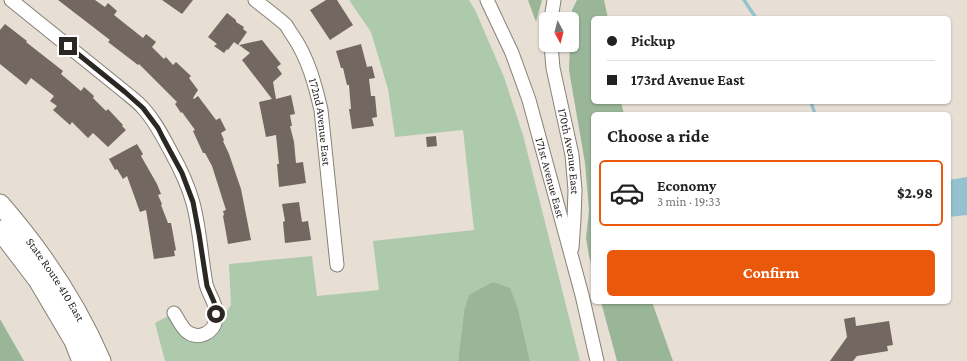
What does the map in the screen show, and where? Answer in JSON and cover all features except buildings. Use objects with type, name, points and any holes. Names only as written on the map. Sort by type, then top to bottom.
[{"type":"highway","name":"State Route 410 East","points":[[0,204],[16,223],[62,286],[92,340],[101,361]]},
{"type":"highway","name":"State Route 410 East","points":[[0,230],[38,280],[74,341],[82,361]]},
{"type":"street","points":[[11,0],[143,108],[158,128],[182,173],[193,202],[207,286],[214,302],[216,314],[214,326],[208,333],[199,335],[190,333],[183,327],[174,313]]},
{"type":"street","name":"172nd Avenue East","points":[[255,0],[268,9],[286,26],[300,46],[316,88],[321,110],[337,265]]},
{"type":"street","name":"171st Avenue East","points":[[487,0],[512,54],[529,100],[582,295],[597,361]]},
{"type":"street","points":[[552,12],[554,0]]},
{"type":"street","name":"170th Avenue East","points":[[552,52],[553,68],[572,155],[575,197],[572,258]]},
{"type":"green space","points":[[349,0],[469,0],[476,12],[504,77],[523,135],[580,361],[530,361],[518,310],[464,311],[458,361],[165,361],[155,323],[168,316],[176,329],[184,337],[195,340],[223,317],[231,305],[229,264],[312,256],[317,296],[379,290],[373,241],[474,230],[463,130],[395,137],[388,89],[371,32]]},
{"type":"green space","points":[[528,0],[542,0],[536,22]]},
{"type":"green space","points":[[577,0],[604,0],[608,16],[591,16],[591,104],[622,104],[624,112],[591,112],[591,264],[586,238],[589,210],[585,163],[569,70],[570,52],[579,52],[579,12],[572,12]]},
{"type":"green space","points":[[493,282],[510,288],[518,309],[530,361],[458,361],[464,311],[469,295]]},
{"type":"green space","points":[[602,304],[653,304],[673,361],[617,361]]},
{"type":"green space","points":[[0,319],[24,361],[0,361]]},
{"type":"water","points":[[967,177],[967,215],[951,217],[951,180]]},
{"type":"waterway","points":[[744,0],[755,16]]},
{"type":"waterway","points":[[812,104],[814,112]]},
{"type":"route","points":[[68,46],[143,108],[158,128],[182,173],[193,202],[207,286],[214,302],[216,314]]}]
